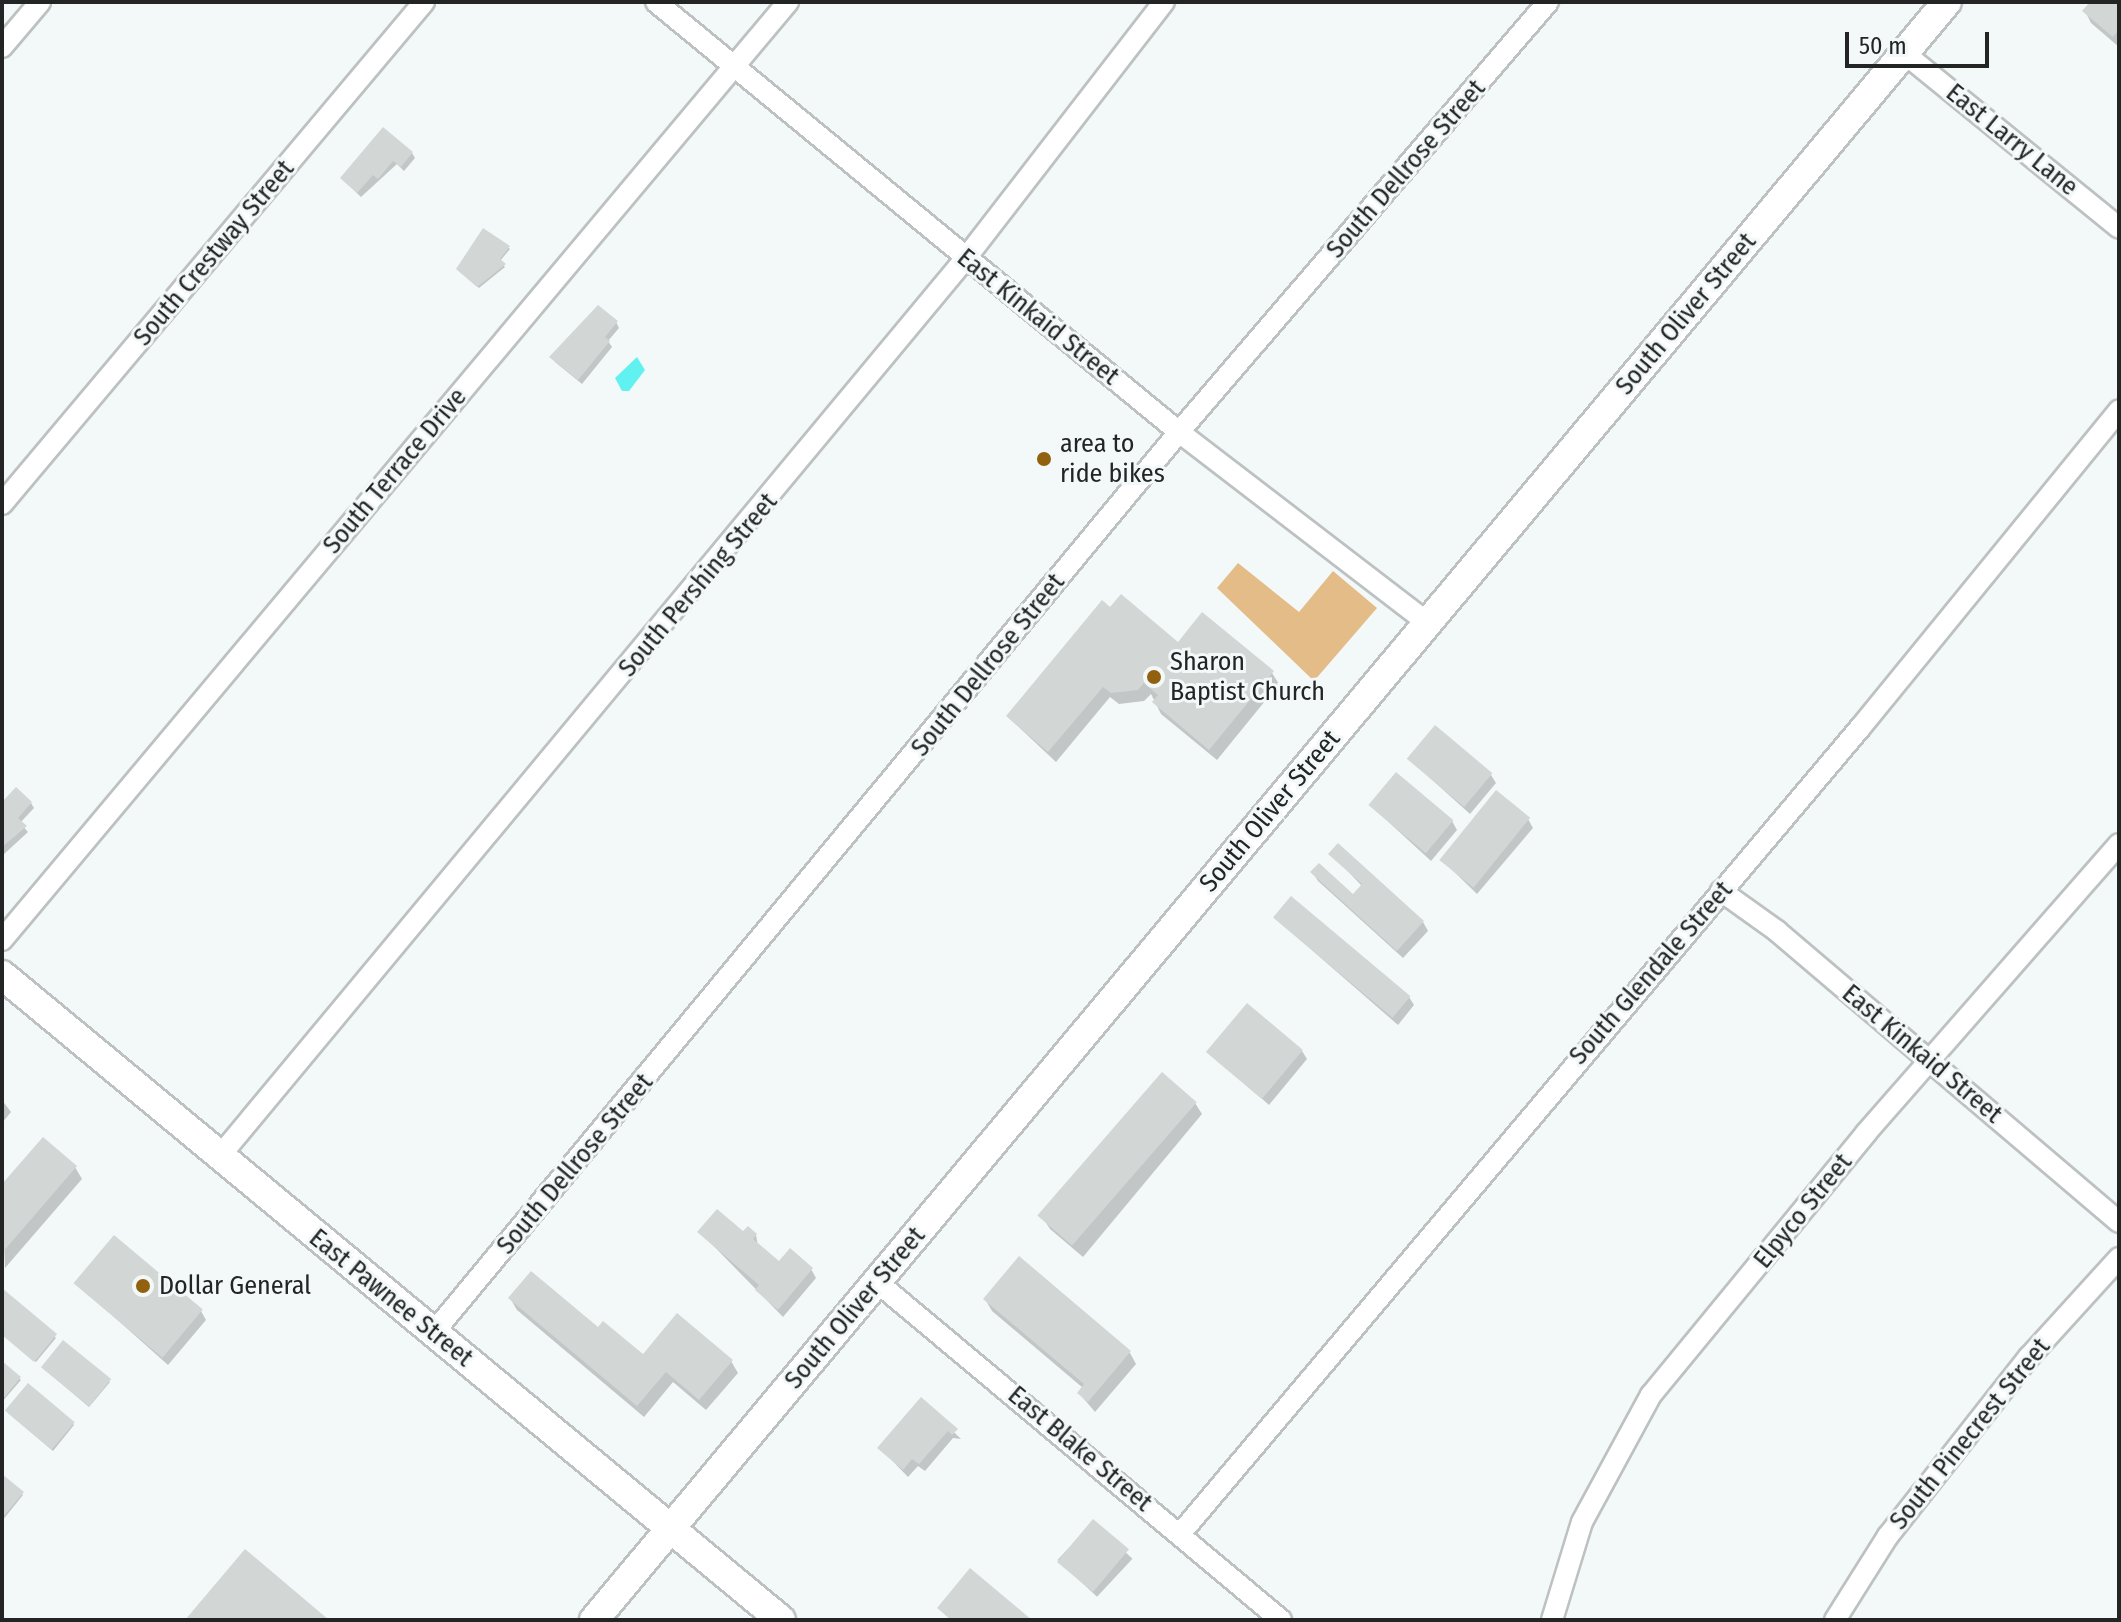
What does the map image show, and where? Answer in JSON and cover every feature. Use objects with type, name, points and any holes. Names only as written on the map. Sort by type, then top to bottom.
[{"type":"main road","name":"South Oliver Street","points":[[594,1620],[1947,2]]},
{"type":"main road","name":"East Pawnee Street","points":[[2,975],[781,1620]]},
{"type":"street","points":[[2,47],[40,2]]},
{"type":"street","name":"South Crestway Street","points":[[2,504],[424,2]]},
{"type":"street","name":"East Kinkaid Street","points":[[656,2],[1179,432],[1428,623]]},
{"type":"street","name":"South Terrace Drive","points":[[2,940],[788,2]]},
{"type":"street","name":"South Pershing Street","points":[[219,1157],[966,258],[1164,2]]},
{"type":"street","name":"South Dellrose Street","points":[[434,1332],[1179,432],[1548,2]]},
{"type":"street","name":"East Larry Lane","points":[[1904,53],[2119,228]]},
{"type":"street","name":"South Glendale Street","points":[[1180,1534],[1721,891],[2119,410]]},
{"type":"street","name":"Elpyco Street","points":[[1552,1620],[1582,1522],[1651,1395],[1930,1061],[2119,844]]},
{"type":"street","name":"East Kinkaid Street","points":[[1721,891],[1777,931],[2119,1222]]},
{"type":"street","name":"South Pinecrest Street","points":[[1835,1620],[1888,1536],[2029,1357],[2119,1258]]},
{"type":"street","name":"East Blake Street","points":[[877,1282],[1281,1620]]},
{"type":"shaded area","points":[[1238,563],[1299,612],[1333,571],[1377,608],[1314,681],[1217,588]]},
{"type":"water","points":[[637,357],[645,370],[629,391],[622,391],[615,378]]},
{"type":"building","points":[[2090,2],[2119,2],[2119,30],[2113,37],[2082,11]]},
{"type":"building","points":[[383,127],[413,152],[401,167],[393,161],[378,179],[373,175],[357,193],[340,178]]},
{"type":"building","points":[[483,228],[510,246],[500,259],[506,264],[477,287],[456,269]]},
{"type":"building","points":[[598,305],[618,321],[605,337],[610,341],[578,380],[549,357]]},
{"type":"building","name":"Sharon Baptist Church","points":[[1121,594],[1178,642],[1202,612],[1274,671],[1209,750],[1152,702],[1158,695],[1144,683],[1138,690],[1111,693],[1103,687],[1048,752],[1006,716],[1102,600],[1110,607]]},
{"type":"building","points":[[1435,725],[1492,773],[1464,807],[1407,759]]},
{"type":"building","points":[[1396,772],[1453,820],[1426,853],[1368,805]]},
{"type":"building","points":[[16,787],[32,802],[18,818],[27,826],[2,847],[2,802]]},
{"type":"building","points":[[1496,790],[1530,818],[1474,888],[1439,860]]},
{"type":"building","points":[[1338,843],[1424,921],[1397,951],[1310,872],[1319,863],[1353,894],[1362,884],[1328,854]]},
{"type":"building","points":[[1291,896],[1411,996],[1393,1018],[1273,917]]},
{"type":"building","points":[[1247,1003],[1303,1050],[1262,1099],[1206,1052]]},
{"type":"building","points":[[1162,1072],[1197,1102],[1072,1246],[1037,1215]]},
{"type":"building","points":[[43,1137],[77,1166],[2,1253],[2,1184]]},
{"type":"building","points":[[717,1209],[743,1231],[748,1226],[757,1234],[753,1239],[779,1261],[790,1248],[813,1268],[778,1310],[755,1290],[759,1285],[697,1232]]},
{"type":"building","points":[[114,1235],[203,1310],[162,1358],[74,1283]]},
{"type":"building","points":[[1019,1256],[1131,1351],[1088,1402],[1077,1393],[1084,1384],[983,1299]]},
{"type":"building","points":[[531,1271],[598,1327],[603,1321],[643,1354],[677,1313],[733,1360],[699,1400],[666,1372],[637,1406],[508,1298]]},
{"type":"building","points":[[2,1288],[57,1334],[34,1362],[2,1335]]},
{"type":"building","points":[[63,1340],[111,1379],[89,1406],[41,1367]]},
{"type":"building","points":[[2,1361],[21,1377],[2,1400]]},
{"type":"building","points":[[28,1383],[75,1422],[52,1450],[5,1411]]},
{"type":"building","points":[[921,1397],[958,1429],[952,1435],[948,1431],[919,1464],[912,1459],[903,1470],[877,1448]]},
{"type":"building","points":[[2,1474],[24,1492],[2,1518]]},
{"type":"building","points":[[1093,1519],[1129,1549],[1093,1592],[1057,1562]]},
{"type":"building","points":[[245,1549],[329,1620],[185,1620]]},
{"type":"building","points":[[970,1568],[1032,1620],[951,1620],[937,1608]]},
{"type":"place","name":"area to ride bikes","points":[[1044,459]]},
{"type":"place","name":"Sharon Baptist Church","points":[[1154,677]]},
{"type":"place","name":"Dollar General","points":[[143,1286]]}]
